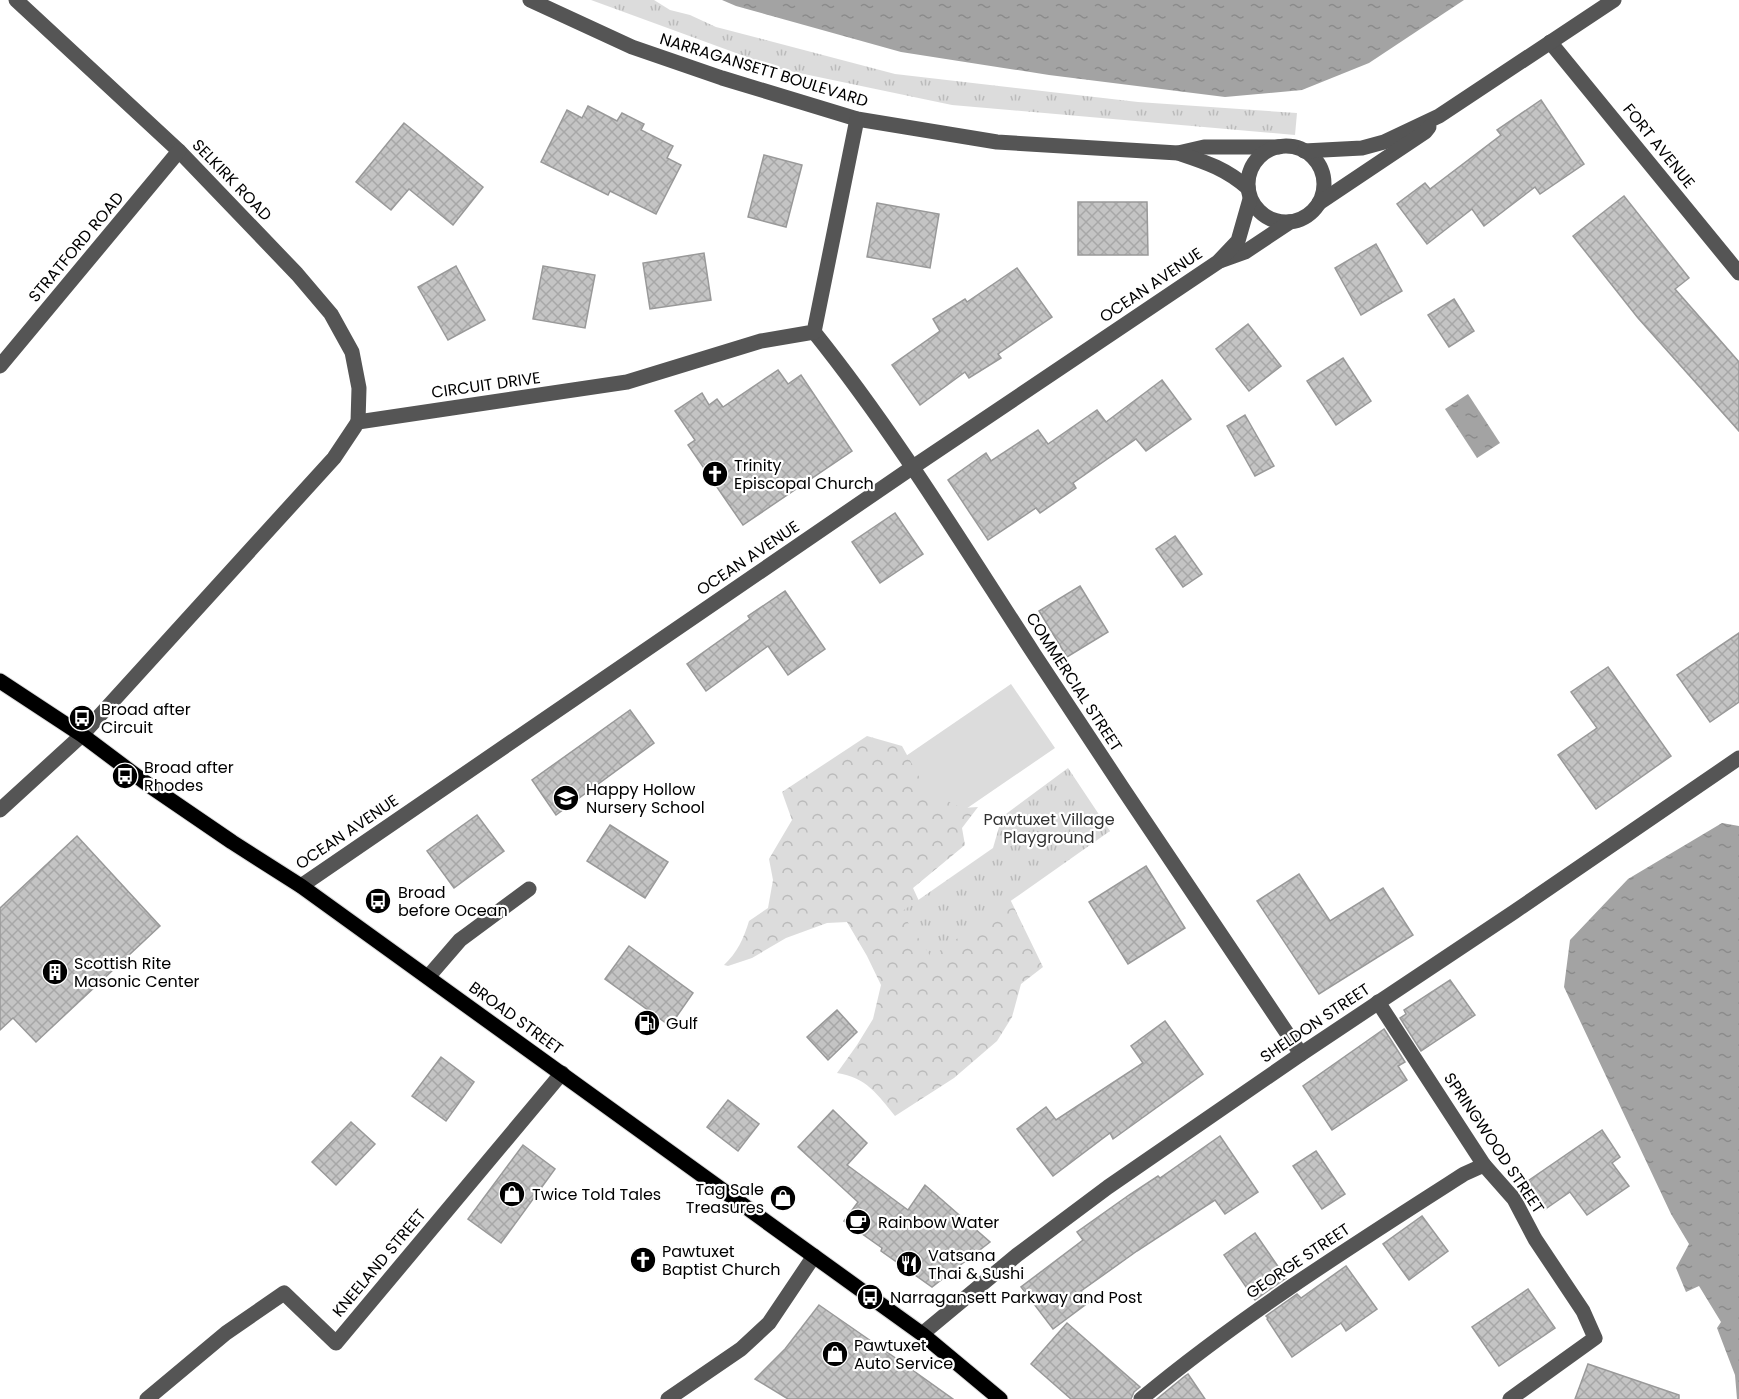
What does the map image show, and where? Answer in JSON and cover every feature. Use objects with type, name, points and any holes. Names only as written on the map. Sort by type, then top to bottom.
[{"type":"main road","name":"BROAD STREET","points":[[0,681],[82,735],[150,786],[232,842],[301,886],[562,1073],[922,1334],[1000,1399]]},
{"type":"street","name":"SELKIRK ROAD","points":[[16,0],[179,151],[297,274],[330,314],[352,352],[359,388],[358,422]]},
{"type":"street","name":"NARRAGANSETT BOULEVARD","points":[[530,0],[632,47],[722,78],[857,119],[997,142],[1178,153],[1233,175],[1249,193]]},
{"type":"street","name":"OCEAN AVENUE","points":[[301,886],[913,467],[1218,262],[1238,241],[1249,193],[1249,177],[1252,166],[1259,157],[1279,147],[1292,147],[1304,151],[1362,148],[1384,142],[1439,116],[1614,0]]},
{"type":"street","name":"FORT AVENUE","points":[[1550,42],[1739,273]]},
{"type":"street","name":"OCEAN AVENUE","points":[[1218,262],[1245,252],[1290,222],[1302,219],[1319,203],[1425,132],[1439,116]]},
{"type":"street","points":[[813,332],[857,119]]},
{"type":"street","name":"NARRAGANSETT BOULEVARD","points":[[1178,153],[1204,147],[1279,147]]},
{"type":"street","name":"STRATFORD ROAD","points":[[0,366],[179,151]]},
{"type":"street","points":[[1304,151],[1314,158],[1324,180],[1319,203]]},
{"type":"street","points":[[1249,193],[1255,208],[1270,219],[1290,222]]},
{"type":"street","name":"CIRCUIT DRIVE","points":[[358,422],[627,382],[761,341],[813,332]]},
{"type":"street","name":"COMMERCIAL STREET","points":[[813,332],[848,374],[913,467],[1131,802],[1301,1054]]},
{"type":"street","points":[[0,810],[82,735],[334,458],[358,422]]},
{"type":"street","name":"SHELDON STREET","points":[[922,1334],[1017,1254],[1099,1193],[1739,758]]},
{"type":"street","points":[[428,977],[460,940],[529,889]]},
{"type":"street","name":"SPRINGWOOD STREET","points":[[1378,1002],[1484,1165],[1514,1199],[1535,1239],[1582,1311],[1595,1338],[1510,1399]]},
{"type":"street","name":"KNEELAND STREET","points":[[147,1399],[226,1333],[284,1293],[336,1343],[562,1073]]},
{"type":"street","name":"GEORGE STREET","points":[[1141,1399],[1230,1329],[1334,1257],[1464,1174],[1484,1165]]},
{"type":"street","points":[[668,1399],[741,1349],[769,1323],[814,1256]]},
{"type":"green space","points":[[591,0],[654,0],[670,10],[690,15],[716,27],[895,74],[1138,102],[1297,113],[1295,135],[952,105],[780,69]]},
{"type":"green space","points":[[1011,684],[1055,748],[944,824],[900,760]]},
{"type":"green space","points":[[867,736],[902,746],[927,791],[962,808],[978,807],[962,828],[965,845],[913,888],[924,912],[1009,897],[1043,967],[1021,984],[1012,1017],[997,1041],[954,1078],[895,1116],[877,1094],[864,1083],[856,1078],[837,1073],[873,1019],[881,985],[847,922],[827,923],[786,938],[752,958],[728,966],[724,965],[740,945],[749,921],[768,908],[773,880],[769,859],[792,820],[782,792]]},
{"type":"green space","name":"Pawtuxet Village Playground","points":[[1068,768],[1110,831],[931,957],[901,912],[993,848],[1002,817]]},
{"type":"water","points":[[722,0],[1464,0],[1369,63],[1302,90],[1225,97],[1049,75],[901,52],[736,6]]},
{"type":"water","points":[[1468,394],[1500,443],[1477,458],[1445,409]]},
{"type":"water","points":[[1722,823],[1739,826],[1739,1399],[1737,1399],[1735,1375],[1717,1328],[1721,1322],[1699,1286],[1686,1292],[1676,1268],[1689,1244],[1671,1214],[1564,987],[1570,940],[1628,879]]},
{"type":"building","points":[[1541,100],[1584,164],[1540,194],[1535,187],[1484,226],[1472,209],[1427,244],[1397,204],[1425,183],[1430,189],[1501,135],[1497,130]]},
{"type":"building","points":[[588,106],[617,121],[622,113],[644,124],[641,130],[673,146],[667,158],[681,165],[656,214],[610,191],[608,195],[541,162],[567,110],[582,118]]},
{"type":"building","points":[[404,123],[483,187],[453,225],[409,189],[391,210],[356,182]]},
{"type":"building","points":[[764,155],[802,165],[786,227],[748,217]]},
{"type":"building","points":[[1624,196],[1689,278],[1675,289],[1739,362],[1739,431],[1638,318],[1573,236]]},
{"type":"building","points":[[1078,202],[1147,202],[1148,255],[1078,255]]},
{"type":"building","points":[[877,203],[939,214],[930,268],[867,257]]},
{"type":"building","points":[[1376,244],[1402,291],[1361,315],[1335,268]]},
{"type":"building","points":[[704,253],[711,300],[650,309],[643,263]]},
{"type":"building","points":[[456,266],[485,320],[448,340],[418,287]]},
{"type":"building","points":[[543,266],[595,275],[585,328],[533,319]]},
{"type":"building","points":[[1017,268],[1052,317],[998,354],[1001,358],[969,378],[965,372],[920,405],[892,365],[940,331],[933,319],[965,299],[967,302]]},
{"type":"building","points":[[1454,299],[1474,331],[1449,347],[1428,315]]},
{"type":"building","points":[[1248,324],[1281,366],[1249,391],[1216,349]]},
{"type":"building","points":[[1343,358],[1371,401],[1336,425],[1307,381]]},
{"type":"building","points":[[778,370],[788,384],[801,375],[852,451],[743,525],[688,445],[695,440],[675,411],[702,393],[709,405],[717,399],[723,407]]},
{"type":"building","points":[[1162,380],[1191,419],[1146,451],[1136,439],[1073,483],[1076,488],[1040,513],[1036,508],[988,540],[948,480],[986,453],[991,461],[1038,430],[1048,444],[1097,410],[1106,422]]},
{"type":"building","points":[[1245,415],[1274,466],[1255,476],[1227,426]]},
{"type":"building","points":[[895,513],[923,554],[880,583],[852,542]]},
{"type":"building","points":[[1175,536],[1202,574],[1183,587],[1156,549]]},
{"type":"building","points":[[1080,586],[1108,632],[1067,657],[1039,611]]},
{"type":"building","points":[[785,591],[825,649],[788,675],[768,646],[706,691],[687,664],[750,619],[748,616]]},
{"type":"building","points":[[1739,633],[1739,702],[1710,722],[1677,675]]},
{"type":"building","points":[[1608,667],[1671,756],[1596,809],[1558,755],[1597,728],[1571,692]]},
{"type":"building","points":[[630,710],[654,743],[556,815],[532,780]]},
{"type":"building","points":[[477,815],[504,851],[454,888],[427,851]]},
{"type":"building","points":[[610,825],[668,862],[645,898],[587,861]]},
{"type":"building","name":"Scottish Rite Masonic Center","points":[[77,836],[160,926],[36,1042],[13,1018],[0,1030],[0,908]]},
{"type":"building","points":[[1146,866],[1185,928],[1128,964],[1089,902]]},
{"type":"building","points":[[1299,874],[1330,921],[1383,888],[1413,935],[1319,994],[1257,901]]},
{"type":"building","points":[[629,946],[693,993],[670,1026],[605,979]]},
{"type":"building","points":[[1450,980],[1475,1015],[1421,1051],[1400,1018],[1406,1014],[1404,1010]]},
{"type":"building","points":[[837,1010],[857,1032],[828,1060],[807,1037]]},
{"type":"building","points":[[1165,1021],[1203,1074],[1113,1139],[1110,1133],[1053,1176],[1017,1129],[1046,1107],[1056,1120],[1143,1063],[1131,1046]]},
{"type":"building","points":[[1384,1029],[1405,1062],[1398,1066],[1407,1080],[1332,1130],[1303,1086]]},
{"type":"building","points":[[441,1057],[474,1082],[446,1121],[412,1096]]},
{"type":"building","points":[[728,1100],[759,1124],[738,1151],[707,1127]]},
{"type":"building","points":[[833,1110],[867,1143],[847,1165],[908,1210],[925,1185],[990,1242],[932,1287],[881,1251],[882,1248],[844,1221],[858,1202],[798,1147]]},
{"type":"building","points":[[351,1122],[375,1144],[336,1185],[312,1162]]},
{"type":"building","points":[[1602,1130],[1620,1157],[1612,1163],[1629,1186],[1587,1215],[1570,1192],[1544,1210],[1525,1183]]},
{"type":"building","points":[[1220,1136],[1258,1192],[1225,1214],[1215,1200],[1137,1251],[1081,1291],[1089,1302],[1053,1329],[1021,1287],[1083,1240],[1077,1232]]},
{"type":"building","name":"Twice Told Tales","points":[[523,1145],[555,1169],[501,1243],[468,1219]]},
{"type":"building","points":[[1316,1151],[1345,1194],[1322,1209],[1293,1166]]},
{"type":"building","points":[[1422,1216],[1448,1251],[1409,1280],[1383,1244]]},
{"type":"building","points":[[1255,1233],[1286,1278],[1255,1300],[1224,1255]]},
{"type":"building","points":[[1346,1266],[1377,1309],[1346,1331],[1341,1323],[1292,1357],[1266,1316],[1297,1294],[1301,1298]]},
{"type":"building","points":[[1528,1289],[1555,1328],[1499,1366],[1472,1327]]},
{"type":"building","name":"Pawtuxet Auto Service","points":[[819,1305],[953,1399],[788,1399],[755,1379],[785,1349]]},
{"type":"building","points":[[1067,1323],[1140,1387],[1131,1399],[1071,1399],[1031,1364]]},
{"type":"building","points":[[1588,1364],[1679,1395],[1679,1399],[1575,1399]]},
{"type":"building","points":[[1188,1374],[1205,1399],[1157,1399],[1185,1376]]},
{"type":"place","name":"Trinity Episcopal Church","points":[[715,474]]},
{"type":"place","name":"Broad after Circuit","points":[[82,718]]},
{"type":"place","name":"Broad after Rhodes","points":[[125,776]]},
{"type":"place","name":"Happy Hollow Nursery School","points":[[566,798]]},
{"type":"place","name":"Broad before Ocean","points":[[378,901]]},
{"type":"place","name":"Scottish Rite Masonic Center","points":[[55,972]]},
{"type":"place","name":"Gulf","points":[[647,1023]]},
{"type":"place","name":"Twice Told Tales","points":[[512,1194]]},
{"type":"place","name":"Tag Sale Treasures","points":[[783,1198]]},
{"type":"place","name":"Rainbow Water","points":[[858,1222]]},
{"type":"place","name":"Pawtuxet Baptist Church","points":[[643,1260]]},
{"type":"place","name":"Vatsana Thai & Sushi","points":[[909,1264]]},
{"type":"place","name":"Narragansett Parkway and Post","points":[[870,1297]]},
{"type":"place","name":"Pawtuxet Auto Service","points":[[835,1354]]}]
